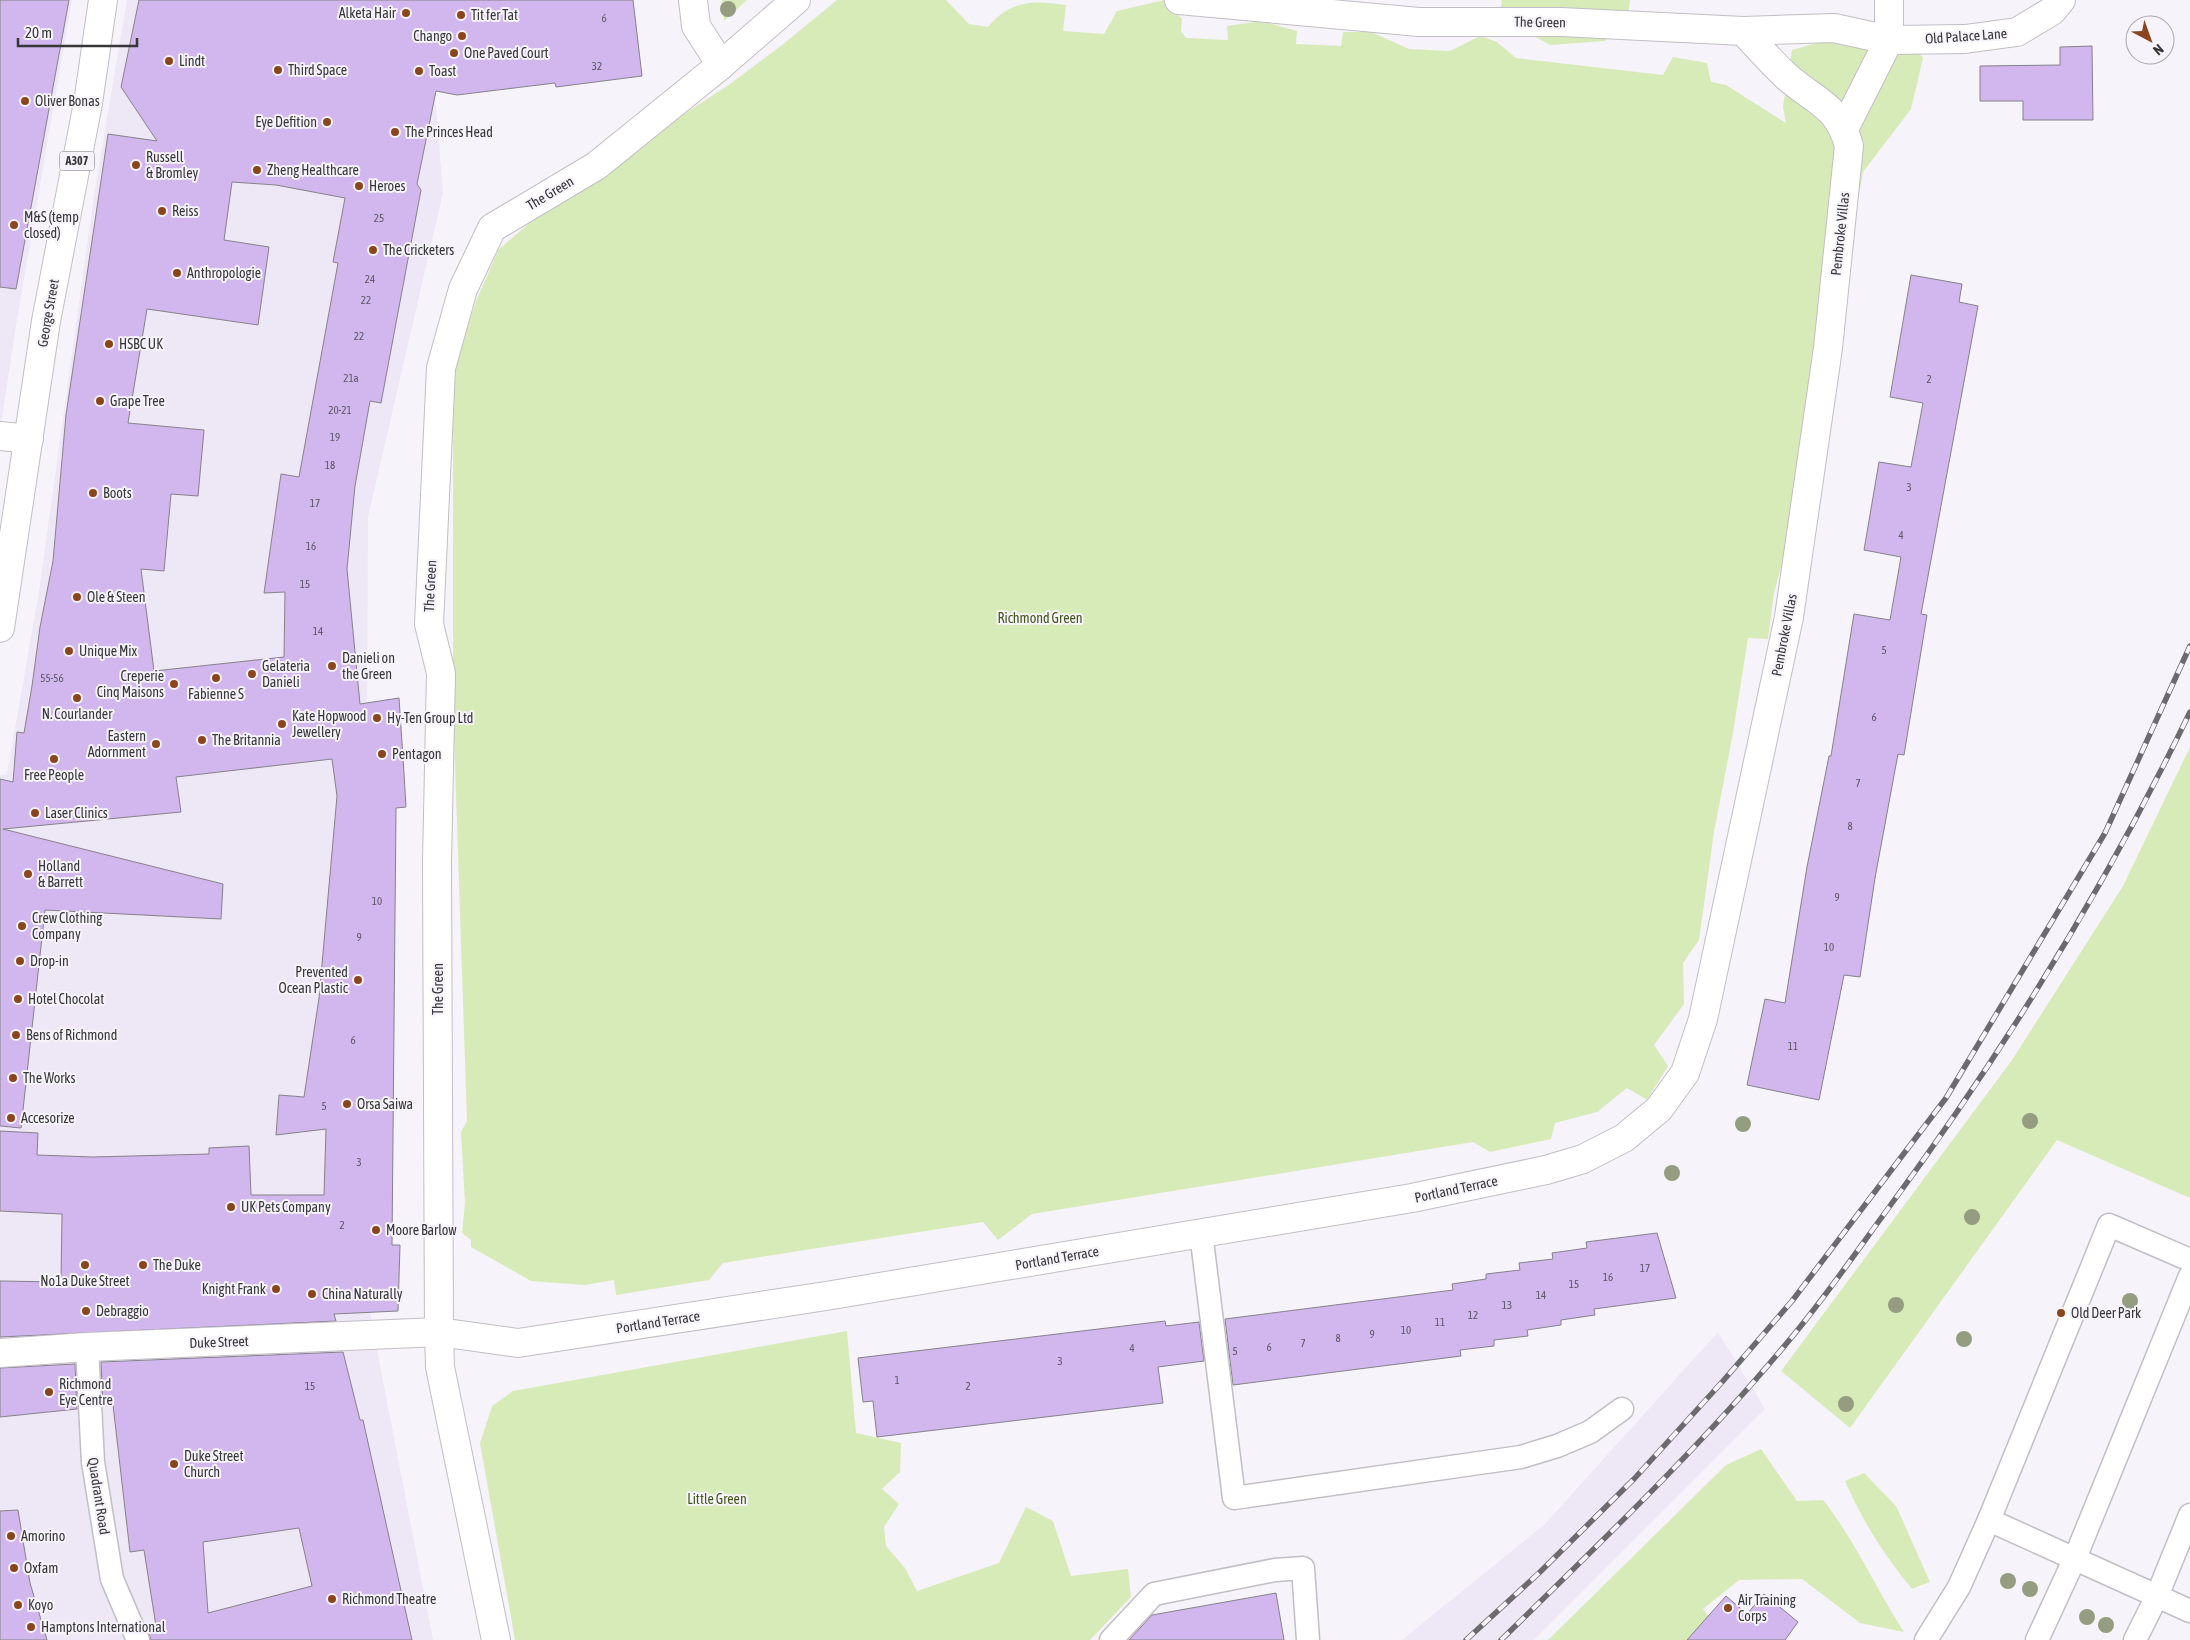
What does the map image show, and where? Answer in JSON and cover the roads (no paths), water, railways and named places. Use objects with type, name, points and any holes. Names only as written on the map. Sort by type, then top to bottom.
[{"type":"street","name":"George Street","points":[[0,628],[46,321],[89,96],[103,0]]},
{"type":"street","points":[[693,0],[696,26],[721,65]]},
{"type":"street","name":"The Green","points":[[439,1332],[437,862],[441,673],[429,624],[441,368],[463,288],[492,228],[596,166],[721,65],[796,0]]},
{"type":"street","name":"The Green","points":[[1179,0],[1419,22],[1562,11],[1743,31]]},
{"type":"street","points":[[1846,137],[1889,40],[1889,0]]},
{"type":"street","name":"Old Palace Lane","points":[[1743,31],[1834,28],[1889,40],[1965,39],[2017,32],[2052,11],[2061,0]]},
{"type":"street","points":[[1743,31],[1786,77],[1830,108],[1846,137]]},
{"type":"street","name":"Pembroke Villas","points":[[1659,1109],[1685,1073],[1703,1019],[1789,617],[1828,348],[1846,137]]},
{"type":"street","points":[[0,436],[29,439]]},
{"type":"street","name":"Portland Terrace","points":[[439,1332],[518,1343],[835,1295],[1412,1198],[1546,1170],[1583,1159],[1624,1138],[1659,1109]]},
{"type":"street","points":[[439,1332],[440,1367],[496,1640]]},
{"type":"street","name":"Duke Street","points":[[0,1353],[87,1347],[439,1332]]},
{"type":"lane","points":[[1926,1640],[1959,1587],[1989,1520],[2109,1225],[2190,1260]]},
{"type":"lane","points":[[1201,1233],[1234,1498],[1521,1457],[1557,1446],[1590,1432],[1622,1408]]},
{"type":"lane","points":[[2037,1640],[2075,1558],[2190,1276]]},
{"type":"lane","name":"Quadrant Road","points":[[87,1347],[93,1462],[112,1579],[138,1640]]},
{"type":"lane","points":[[2135,1640],[2157,1596],[2190,1515]]},
{"type":"lane","points":[[1989,1520],[2190,1611]]},
{"type":"lane","points":[[1110,1640],[1154,1594],[1275,1570],[1303,1568],[1308,1640]]},
{"type":"railway","points":[[1466,1640],[1539,1573],[1634,1479],[1723,1381],[1792,1301],[1946,1098],[2105,833],[2190,646]]},
{"type":"railway","points":[[1501,1640],[1690,1452],[1762,1373],[1831,1287],[1930,1151],[2050,968],[2123,842],[2190,712]]},
{"type":"place","name":"Alketa Hair","points":[[406,13]]},
{"type":"place","name":"Tit fer Tat","points":[[461,15]]},
{"type":"place","name":"Chango","points":[[462,36]]},
{"type":"place","name":"One Paved Court","points":[[454,53]]},
{"type":"place","name":"Lindt","points":[[169,61]]},
{"type":"place","name":"Third Space","points":[[278,70]]},
{"type":"place","name":"Toast","points":[[419,71]]},
{"type":"place","name":"Oliver Bonas","points":[[25,101]]},
{"type":"place","name":"Eye Defition","points":[[327,122]]},
{"type":"place","name":"The Princes Head","points":[[395,132]]},
{"type":"place","name":"Russell & Bromley","points":[[136,165]]},
{"type":"place","name":"Zheng Healthcare","points":[[257,170]]},
{"type":"place","name":"Heroes","points":[[359,186]]},
{"type":"place","name":"Reiss","points":[[162,211]]},
{"type":"place","name":"M&S (temp closed)","points":[[14,225]]},
{"type":"place","name":"The Cricketers","points":[[373,250]]},
{"type":"place","name":"Anthropologie","points":[[177,273]]},
{"type":"place","name":"HSBC UK","points":[[109,344]]},
{"type":"place","name":"Grape Tree","points":[[100,401]]},
{"type":"place","name":"Boots","points":[[93,493]]},
{"type":"place","name":"Ole & Steen","points":[[77,597]]},
{"type":"place","name":"Unique Mix","points":[[69,651]]},
{"type":"place","name":"Danieli on the Green","points":[[332,666]]},
{"type":"place","name":"Gelateria Danieli","points":[[252,674]]},
{"type":"place","name":"Fabienne S","points":[[216,678]]},
{"type":"place","name":"Creperie Cinq Maisons","points":[[174,684]]},
{"type":"place","name":"N. Courlander","points":[[77,698]]},
{"type":"place","name":"Hy-Ten Group Ltd","points":[[377,718]]},
{"type":"place","name":"Kate Hopwood Jewellery","points":[[282,724]]},
{"type":"place","name":"The Britannia","points":[[202,740]]},
{"type":"place","name":"Eastern Adornment","points":[[156,744]]},
{"type":"place","name":"Pentagon","points":[[382,754]]},
{"type":"place","name":"Free People","points":[[54,759]]},
{"type":"place","name":"Laser Clinics","points":[[35,813]]},
{"type":"place","name":"Holland & Barrett","points":[[28,874]]},
{"type":"place","name":"Crew Clothing Company","points":[[22,926]]},
{"type":"place","name":"Drop-in","points":[[20,961]]},
{"type":"place","name":"Prevented Ocean Plastic","points":[[358,980]]},
{"type":"place","name":"Hotel Chocolat","points":[[18,999]]},
{"type":"place","name":"Bens of Richmond","points":[[16,1035]]},
{"type":"place","name":"The Works","points":[[13,1078]]},
{"type":"place","name":"Orsa Saiwa","points":[[347,1104]]},
{"type":"place","name":"Accesorize","points":[[11,1118]]},
{"type":"place","name":"UK Pets Company","points":[[231,1207]]},
{"type":"place","name":"Moore Barlow","points":[[376,1230]]},
{"type":"place","name":"No1a Duke Street","points":[[85,1265]]},
{"type":"place","name":"The Duke","points":[[143,1265]]},
{"type":"place","name":"Knight Frank","points":[[276,1289]]},
{"type":"place","name":"China Naturally","points":[[312,1294]]},
{"type":"place","name":"Debraggio","points":[[86,1311]]},
{"type":"place","name":"Old Deer Park","points":[[2061,1313]]},
{"type":"place","name":"Richmond Eye Centre","points":[[49,1392]]},
{"type":"place","name":"Duke Street Church","points":[[174,1464]]},
{"type":"place","name":"Amorino","points":[[11,1536]]},
{"type":"place","name":"Oxfam","points":[[14,1568]]},
{"type":"place","name":"Richmond Theatre","points":[[332,1599]]},
{"type":"place","name":"Koyo","points":[[18,1605]]},
{"type":"place","name":"Air Training Corps","points":[[1728,1608]]},
{"type":"place","name":"Hamptons International","points":[[31,1627]]},
{"type":"park label","name":"Richmond Green","points":[[1040,618]]},
{"type":"park label","name":"Little Green","points":[[717,1499]]}]
